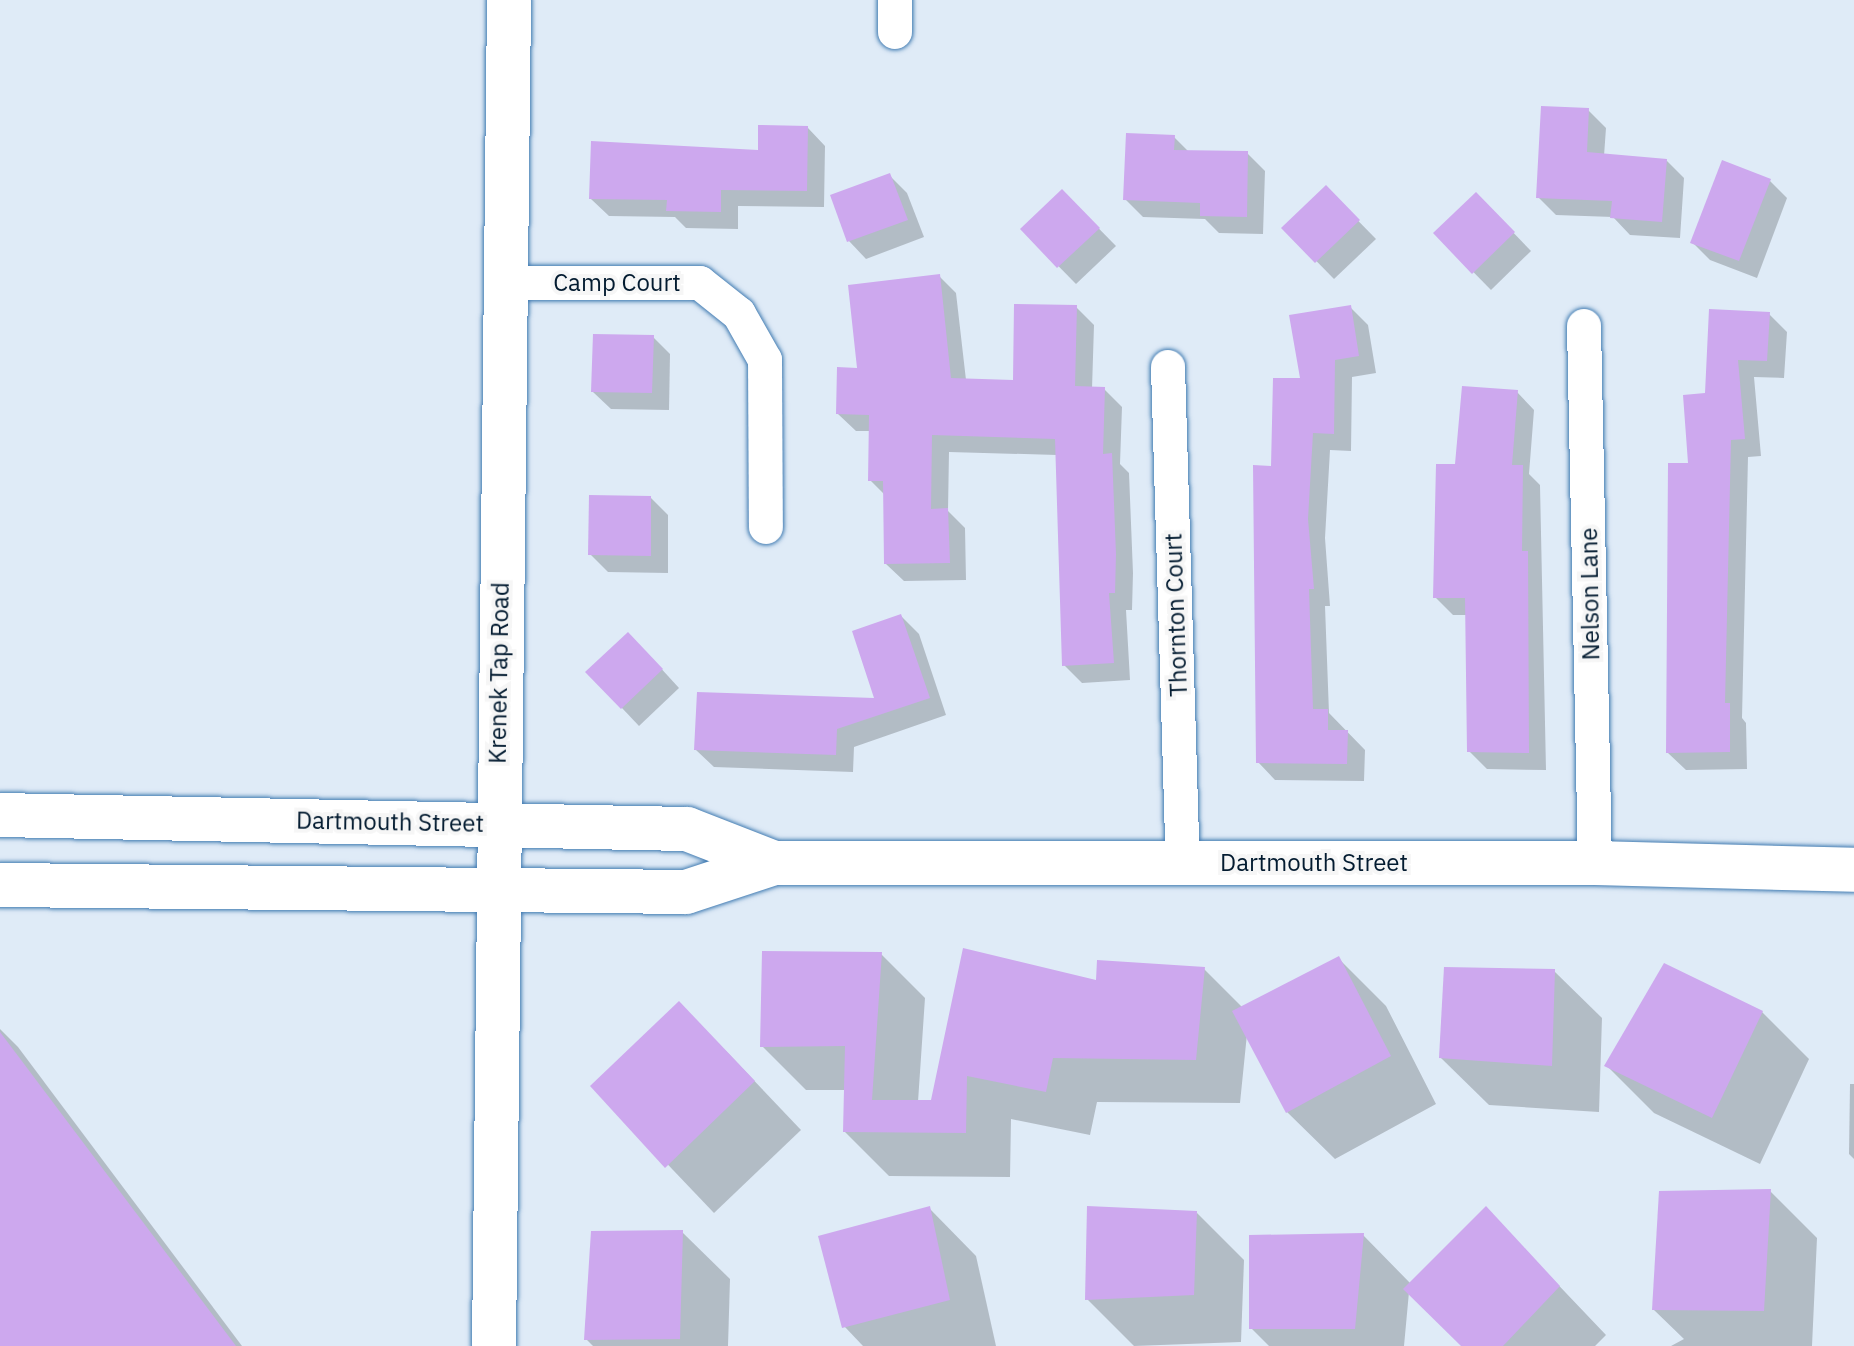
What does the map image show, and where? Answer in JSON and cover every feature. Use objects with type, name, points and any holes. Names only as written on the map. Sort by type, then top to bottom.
[{"type":"street","name":"Krenek Tap Road","points":[[494,1346],[503,283],[509,0]]},
{"type":"street","name":"Camp Court","points":[[503,283],[700,283],[739,314],[765,360],[766,527]]},
{"type":"street","name":"Nelson Lane","points":[[1584,326],[1595,863]]},
{"type":"street","name":"Thornton Court","points":[[1168,367],[1183,863]]},
{"type":"street","name":"Dartmouth Street","points":[[0,815],[687,829],[774,863]]},
{"type":"street","name":"Dartmouth Street","points":[[0,885],[497,894],[686,892],[774,863],[1595,863],[1854,870]]},
{"type":"building","points":[[1541,106],[1589,108],[1587,152],[1667,159],[1662,222],[1610,218],[1612,201],[1536,198]]},
{"type":"building","points":[[758,125],[808,126],[807,191],[721,190],[721,212],[666,211],[667,200],[589,199],[591,141],[758,150]]},
{"type":"building","points":[[1126,133],[1175,135],[1174,150],[1248,151],[1247,217],[1200,216],[1200,203],[1123,200]]},
{"type":"building","points":[[1722,160],[1771,179],[1739,261],[1690,243]]},
{"type":"building","points":[[890,173],[908,220],[847,242],[830,195]]},
{"type":"building","points":[[1326,185],[1360,220],[1315,263],[1281,228]]},
{"type":"building","points":[[1062,189],[1100,228],[1057,268],[1020,229]]},
{"type":"building","points":[[1476,192],[1515,232],[1472,274],[1433,233]]},
{"type":"building","points":[[940,274],[951,378],[1013,380],[1014,304],[1077,305],[1075,386],[1105,387],[1103,454],[1112,453],[1116,554],[1115,593],[1109,593],[1114,663],[1062,666],[1055,439],[932,435],[931,509],[948,508],[950,563],[884,564],[883,481],[868,481],[869,415],[836,414],[837,367],[857,368],[848,285]]},
{"type":"building","points":[[1351,305],[1359,356],[1335,360],[1334,434],[1313,433],[1308,519],[1314,589],[1309,589],[1313,709],[1328,709],[1328,730],[1348,730],[1347,764],[1256,763],[1253,465],[1271,466],[1273,378],[1300,378],[1289,315]]},
{"type":"building","points":[[1709,309],[1770,312],[1767,361],[1738,360],[1745,439],[1731,440],[1725,703],[1730,703],[1730,752],[1666,753],[1668,463],[1688,463],[1683,395],[1705,393]]},
{"type":"building","points":[[593,334],[654,335],[652,393],[591,392]]},
{"type":"building","points":[[1462,386],[1518,390],[1512,465],[1523,465],[1522,551],[1528,551],[1529,753],[1467,752],[1465,598],[1433,598],[1436,464],[1455,464]]},
{"type":"building","points":[[589,495],[651,496],[651,556],[588,555]]},
{"type":"building","points":[[901,614],[930,698],[837,729],[836,755],[694,750],[697,692],[874,698],[852,631]]},
{"type":"building","points":[[628,632],[663,669],[621,709],[585,672]]},
{"type":"building","points":[[963,948],[1096,980],[1097,960],[1205,967],[1196,1060],[1053,1058],[1046,1092],[967,1076],[966,1133],[843,1132],[845,1046],[760,1047],[762,951],[882,952],[872,1100],[931,1100]]},
{"type":"building","points":[[1339,956],[1391,1056],[1286,1113],[1232,1011]]},
{"type":"building","points":[[1664,963],[1763,1011],[1712,1118],[1604,1066]]},
{"type":"building","points":[[1444,967],[1555,969],[1552,1066],[1439,1058]]},
{"type":"building","points":[[679,1001],[755,1081],[665,1168],[590,1086]]},
{"type":"building","points":[[0,1032],[236,1346],[0,1346]]},
{"type":"building","points":[[1771,1189],[1764,1311],[1652,1310],[1659,1191]]},
{"type":"building","points":[[930,1206],[950,1300],[842,1328],[818,1236]]},
{"type":"building","points":[[1087,1206],[1197,1211],[1194,1295],[1085,1300]]},
{"type":"building","points":[[1486,1206],[1560,1286],[1503,1346],[1461,1346],[1403,1289]]},
{"type":"building","points":[[683,1230],[680,1339],[584,1340],[591,1231]]},
{"type":"building","points":[[1364,1233],[1355,1329],[1249,1329],[1249,1235]]}]
